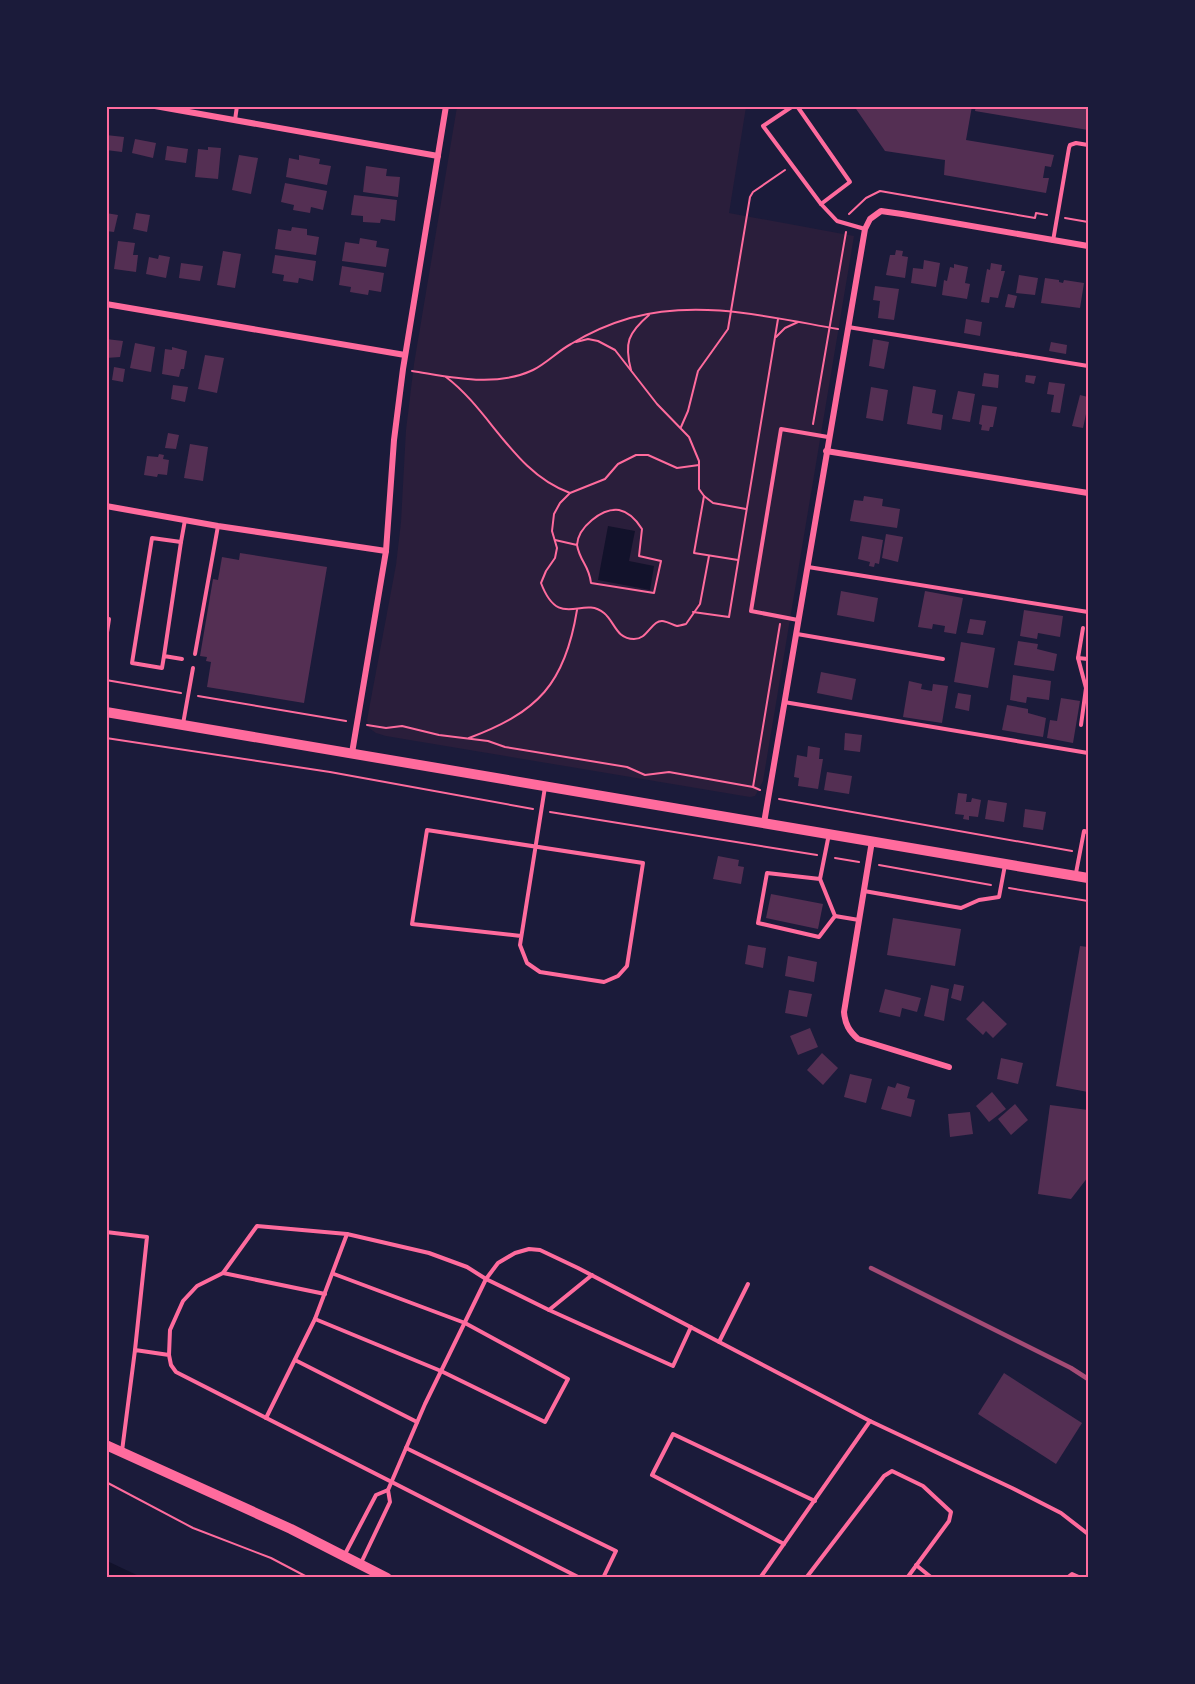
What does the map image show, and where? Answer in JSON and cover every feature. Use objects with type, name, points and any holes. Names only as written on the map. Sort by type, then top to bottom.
[{"type":"street","points":[[155,106],[438,156]]},
{"type":"street","points":[[352,753],[386,551],[394,441],[405,355],[446,106]]},
{"type":"street","points":[[764,823],[828,437],[865,229],[870,219],[881,211],[1089,246]]},
{"type":"street","points":[[106,304],[405,355]]},
{"type":"street","points":[[826,452],[1089,493]]},
{"type":"street","points":[[106,506],[218,526],[386,551]]},
{"type":"street","points":[[106,712],[1089,878]]},
{"type":"street","points":[[872,841],[844,1012],[848,1028],[858,1038],[949,1067]]},
{"type":"street","points":[[106,1445],[291,1529],[387,1578]]},
{"type":"lane","points":[[235,120],[237,106]]},
{"type":"lane","points":[[821,204],[850,182],[795,106],[763,126],[821,204],[837,221],[865,229]]},
{"type":"lane","points":[[1053,241],[1070,145],[1076,143],[1089,145]]},
{"type":"lane","points":[[848,329],[1089,366]]},
{"type":"lane","points":[[798,620],[751,611],[781,429],[828,437]]},
{"type":"lane","points":[[182,542],[152,538],[132,663],[162,668],[182,542],[185,520]]},
{"type":"lane","points":[[195,654],[218,526]]},
{"type":"lane","points":[[807,567],[1089,612]]},
{"type":"lane","points":[[106,639],[109,619]]},
{"type":"lane","points":[[1081,725],[1086,688],[1078,658],[1083,628]]},
{"type":"lane","points":[[796,634],[943,659]]},
{"type":"lane","points":[[164,656],[182,659]]},
{"type":"lane","points":[[1078,658],[1089,660]]},
{"type":"lane","points":[[183,725],[193,668]]},
{"type":"lane","points":[[784,702],[1089,753]]},
{"type":"lane","points":[[521,936],[412,924],[427,830],[535,847],[643,863],[627,966],[618,976],[604,982],[540,972],[526,963],[520,945],[521,936],[535,847],[545,786]]},
{"type":"lane","points":[[1075,876],[1084,831],[1089,832]]},
{"type":"lane","points":[[829,834],[820,879],[835,916]]},
{"type":"lane","points":[[864,891],[961,908],[979,900],[999,897],[1005,864]]},
{"type":"lane","points":[[820,879],[767,873],[758,923],[819,937],[835,916]]},
{"type":"lane","points":[[835,916],[859,920]]},
{"type":"lane","points":[[580,1578],[176,1372],[171,1365],[169,1355],[170,1330],[183,1301],[196,1286],[223,1273],[257,1226],[347,1234],[429,1253],[467,1267],[486,1279],[549,1310],[673,1366],[691,1327]]},
{"type":"lane","points":[[106,1232],[147,1237],[122,1452]]},
{"type":"lane","points":[[266,1418],[315,1319],[347,1234]]},
{"type":"lane","points":[[361,1564],[390,1502],[388,1490],[417,1422],[486,1279],[498,1263],[514,1253],[529,1249],[540,1250],[592,1275],[870,1421],[1012,1488],[1061,1513],[1089,1534]]},
{"type":"lane","points":[[223,1273],[325,1294]]},
{"type":"lane","points":[[315,1319],[441,1371],[545,1422],[568,1379],[465,1323],[333,1274]]},
{"type":"lane","points":[[549,1310],[592,1275]]},
{"type":"lane","points":[[719,1342],[748,1284]]},
{"type":"lane","points":[[135,1350],[169,1355]]},
{"type":"lane","points":[[294,1360],[417,1422]]},
{"type":"lane","points":[[760,1578],[870,1421]]},
{"type":"lane","points":[[784,1544],[652,1475],[673,1434],[815,1501]]},
{"type":"lane","points":[[406,1448],[616,1551],[603,1578]]},
{"type":"lane","points":[[806,1578],[884,1476],[892,1471],[923,1486],[951,1512],[949,1521],[907,1578]]},
{"type":"lane","points":[[344,1556],[376,1495],[388,1490]]},
{"type":"lane","points":[[916,1565],[932,1578]]},
{"type":"lane","points":[[1067,1578],[1072,1574],[1081,1578]]},
{"type":"path","points":[[681,427],[688,411],[698,371],[728,329],[750,197],[753,192],[792,165]]},
{"type":"path","points":[[812,434],[849,215],[853,208],[866,198],[880,192],[1035,218],[1036,213],[1089,222]]},
{"type":"path","points":[[403,369],[484,380],[520,374],[534,370],[571,344],[607,326],[651,314],[679,310],[732,310],[829,328],[848,329]]},
{"type":"path","points":[[632,373],[627,353],[628,340],[636,326],[651,314]]},
{"type":"path","points":[[693,611],[729,617],[778,318]]},
{"type":"path","points":[[775,338],[785,328],[798,322]]},
{"type":"path","points":[[571,344],[588,339],[607,344],[615,350],[657,404],[681,427],[695,448],[699,465],[699,489],[704,496],[713,503],[746,509]]},
{"type":"path","points":[[444,376],[469,397],[529,468],[548,482],[570,493]]},
{"type":"path","points":[[699,465],[677,468],[648,455],[636,455],[618,464],[605,479],[570,493],[560,503],[554,514],[552,531],[557,548],[555,558],[541,584],[546,596],[558,607],[570,611],[592,608],[605,614],[621,635],[637,639],[642,638],[656,622],[663,621],[678,626],[686,624],[700,604],[710,556]]},
{"type":"path","points":[[704,496],[694,553],[738,560]]},
{"type":"path","points":[[622,510],[635,519],[642,529],[639,556],[661,561],[654,593],[591,583],[590,569],[579,558],[577,544],[586,525],[609,511],[622,510]]},
{"type":"path","points":[[555,540],[577,544]]},
{"type":"path","points":[[467,739],[520,715],[553,682],[561,669],[572,639],[577,610]]},
{"type":"path","points":[[753,787],[781,617]]},
{"type":"path","points":[[106,680],[386,728],[402,726],[488,741],[505,747],[627,767],[645,775],[669,772],[753,787],[784,801],[1080,852]]},
{"type":"path","points":[[106,738],[330,772],[541,810],[1089,901]]},
{"type":"path","points":[[106,1482],[193,1528],[271,1558],[309,1578]]},
{"type":"shaded area","points":[[457,107],[746,107],[729,213],[854,236],[763,781],[755,796],[386,736],[369,728],[367,720],[396,565],[401,522],[406,430],[414,364]]},
{"type":"shaded area","points":[[608,526],[635,531],[629,561],[654,566],[650,590],[598,580]]},
{"type":"shaded area","points":[[107,1561],[141,1577],[107,1577]]},
{"type":"building","points":[[854,106],[972,106],[966,140],[1054,155],[1051,167],[1045,166],[1043,178],[1049,178],[1046,193],[944,175],[945,160],[885,151]]},
{"type":"building","points":[[976,106],[1088,106],[1088,130],[975,111]]},
{"type":"building","points":[[106,135],[124,137],[122,152],[106,150]]},
{"type":"building","points":[[135,139],[156,143],[153,158],[132,153]]},
{"type":"building","points":[[167,146],[188,149],[186,163],[165,160]]},
{"type":"building","points":[[208,147],[221,148],[218,179],[195,177],[198,149],[208,150]]},
{"type":"building","points":[[239,155],[258,158],[251,194],[232,190]]},
{"type":"building","points":[[299,155],[320,159],[319,164],[331,166],[327,185],[286,177],[289,158],[299,160]]},
{"type":"building","points":[[366,166],[387,169],[386,176],[400,177],[398,197],[363,192]]},
{"type":"building","points":[[285,183],[327,191],[323,210],[311,207],[310,213],[293,210],[294,205],[281,202]]},
{"type":"building","points":[[354,195],[397,200],[395,221],[381,219],[380,223],[363,222],[363,216],[351,215]]},
{"type":"building","points":[[106,213],[118,215],[114,232],[106,231]]},
{"type":"building","points":[[136,213],[150,215],[147,232],[133,229]]},
{"type":"building","points":[[292,227],[307,229],[307,235],[319,237],[316,255],[275,249],[278,229],[291,231]]},
{"type":"building","points":[[360,238],[377,241],[376,247],[389,249],[386,267],[342,261],[345,242],[359,244]]},
{"type":"building","points":[[118,241],[135,243],[133,255],[138,255],[136,272],[114,269]]},
{"type":"building","points":[[896,250],[903,251],[902,256],[908,257],[905,278],[886,275],[890,255],[895,255]]},
{"type":"building","points":[[223,251],[241,254],[235,288],[217,285]]},
{"type":"building","points":[[159,255],[170,257],[166,278],[146,274],[149,257],[158,259]]},
{"type":"building","points":[[275,255],[316,261],[313,281],[299,278],[298,283],[283,281],[284,275],[272,273]]},
{"type":"building","points":[[924,260],[940,263],[936,287],[911,283],[913,268],[923,269]]},
{"type":"building","points":[[181,263],[203,266],[200,281],[179,278]]},
{"type":"building","points":[[991,263],[1002,265],[1001,271],[1005,271],[998,298],[990,297],[989,303],[981,302],[987,269],[990,270]]},
{"type":"building","points":[[954,264],[968,267],[965,283],[970,284],[967,299],[942,295],[944,280],[947,281],[950,267],[954,268]]},
{"type":"building","points":[[342,266],[384,273],[381,292],[369,290],[368,295],[350,292],[351,287],[339,285]]},
{"type":"building","points":[[1019,275],[1038,278],[1035,295],[1016,293]]},
{"type":"building","points":[[1045,278],[1059,280],[1063,283],[1064,280],[1084,283],[1080,308],[1041,303]]},
{"type":"building","points":[[875,286],[899,289],[894,320],[878,318],[880,301],[873,300]]},
{"type":"building","points":[[1008,294],[1017,296],[1014,308],[1005,307]]},
{"type":"building","points":[[966,319],[982,322],[980,336],[964,333]]},
{"type":"building","points":[[106,339],[123,341],[120,357],[106,358]]},
{"type":"building","points":[[873,339],[889,342],[884,369],[869,366]]},
{"type":"building","points":[[1051,342],[1067,345],[1066,354],[1049,351]]},
{"type":"building","points":[[135,343],[155,347],[151,372],[130,368]]},
{"type":"building","points":[[172,347],[187,351],[184,369],[181,369],[179,377],[162,374],[165,349],[172,350]]},
{"type":"building","points":[[205,355],[224,358],[217,393],[198,389]]},
{"type":"building","points":[[114,367],[125,369],[123,382],[112,380]]},
{"type":"building","points":[[984,373],[999,375],[998,388],[982,386]]},
{"type":"building","points":[[1026,375],[1036,376],[1034,384],[1025,382]]},
{"type":"building","points":[[1049,382],[1065,384],[1060,413],[1051,412],[1054,395],[1047,394]]},
{"type":"building","points":[[173,385],[188,387],[185,402],[171,399]]},
{"type":"building","points":[[913,386],[936,390],[932,413],[943,415],[941,430],[907,424]]},
{"type":"building","points":[[871,387],[888,390],[883,421],[866,418]]},
{"type":"building","points":[[958,391],[975,394],[970,422],[952,419]]},
{"type":"building","points":[[1080,395],[1088,397],[1088,414],[1086,414],[1083,428],[1072,426]]},
{"type":"building","points":[[982,405],[997,407],[993,427],[990,427],[989,431],[981,430],[982,425],[979,424]]},
{"type":"building","points":[[168,433],[179,435],[176,449],[165,448]]},
{"type":"building","points":[[190,444],[208,447],[203,481],[184,478]]},
{"type":"building","points":[[159,454],[164,455],[163,459],[169,460],[167,475],[158,474],[157,477],[144,475],[147,456],[158,457]]},
{"type":"building","points":[[864,496],[883,499],[882,506],[900,509],[897,528],[850,521],[854,500],[863,501]]},
{"type":"building","points":[[886,534],[903,537],[898,562],[882,558]]},
{"type":"building","points":[[862,536],[883,540],[879,564],[875,563],[874,567],[869,566],[870,562],[858,559]]},
{"type":"building","points":[[240,553],[327,567],[304,703],[207,687],[211,662],[206,661],[207,657],[200,656],[213,579],[218,580],[222,557],[239,560]]},
{"type":"building","points":[[841,591],[878,598],[874,622],[837,615]]},
{"type":"building","points":[[925,591],[963,598],[956,634],[944,632],[945,626],[933,624],[932,629],[918,627]]},
{"type":"building","points":[[1024,610],[1063,616],[1060,637],[1038,633],[1037,639],[1020,636]]},
{"type":"building","points":[[970,619],[986,621],[983,635],[967,633]]},
{"type":"building","points":[[1018,641],[1038,644],[1037,649],[1057,654],[1054,671],[1014,665]]},
{"type":"building","points":[[961,642],[995,648],[988,688],[954,682]]},
{"type":"building","points":[[821,672],[856,679],[852,700],[817,693]]},
{"type":"building","points":[[1013,675],[1051,681],[1049,700],[1027,697],[1026,703],[1010,700]]},
{"type":"building","points":[[909,681],[922,684],[921,689],[932,691],[933,684],[948,686],[942,723],[903,717]]},
{"type":"building","points":[[958,693],[971,695],[969,711],[955,708]]},
{"type":"building","points":[[1061,698],[1080,701],[1073,743],[1047,738],[1050,720],[1057,721]]},
{"type":"building","points":[[1007,705],[1028,709],[1028,713],[1046,718],[1043,737],[1002,730]]},
{"type":"building","points":[[845,733],[862,735],[860,752],[844,750]]},
{"type":"building","points":[[808,746],[820,748],[819,759],[823,759],[818,789],[798,786],[799,778],[794,777],[797,755],[807,757]]},
{"type":"building","points":[[827,772],[852,776],[849,794],[824,790]]},
{"type":"building","points":[[958,793],[967,794],[966,802],[971,802],[972,798],[981,800],[978,817],[969,816],[969,820],[963,819],[964,815],[955,814]]},
{"type":"building","points":[[988,800],[1007,803],[1004,822],[985,819]]},
{"type":"building","points":[[1025,809],[1046,812],[1043,830],[1023,827]]},
{"type":"building","points":[[718,856],[739,860],[738,866],[744,867],[741,884],[713,879]]},
{"type":"building","points":[[771,894],[823,904],[818,929],[766,918]]},
{"type":"building","points":[[893,918],[961,929],[955,966],[887,955]]},
{"type":"building","points":[[748,945],[766,948],[763,968],[745,964]]},
{"type":"building","points":[[1080,946],[1088,947],[1088,1092],[1056,1086]]},
{"type":"building","points":[[788,956],[817,962],[814,982],[785,976]]},
{"type":"building","points":[[954,984],[964,986],[961,1001],[951,998]]},
{"type":"building","points":[[931,985],[949,989],[944,1021],[924,1016]]},
{"type":"building","points":[[885,989],[921,998],[917,1012],[902,1008],[900,1017],[879,1012]]},
{"type":"building","points":[[789,990],[812,994],[807,1017],[785,1013]]},
{"type":"building","points":[[983,1001],[1007,1024],[993,1038],[986,1031],[983,1035],[966,1019]]},
{"type":"building","points":[[810,1028],[818,1047],[798,1055],[790,1036]]},
{"type":"building","points":[[822,1053],[838,1068],[823,1085],[807,1070]]},
{"type":"building","points":[[1001,1058],[1023,1063],[1018,1084],[997,1079]]},
{"type":"building","points":[[850,1074],[872,1079],[866,1103],[844,1097]]},
{"type":"building","points":[[897,1083],[910,1087],[907,1098],[915,1100],[911,1117],[881,1109],[888,1086],[895,1088]]},
{"type":"building","points":[[992,1092],[1006,1109],[989,1122],[976,1106]]},
{"type":"building","points":[[1015,1104],[1028,1120],[1011,1135],[998,1119]]},
{"type":"building","points":[[1050,1105],[1088,1110],[1088,1177],[1071,1199],[1038,1194]]},
{"type":"building","points":[[970,1112],[973,1134],[950,1137],[948,1114]]},
{"type":"building","points":[[1004,1373],[1082,1423],[1056,1464],[978,1414]]},
{"type":"railway","points":[[871,1268],[1071,1368],[1088,1379]]}]
